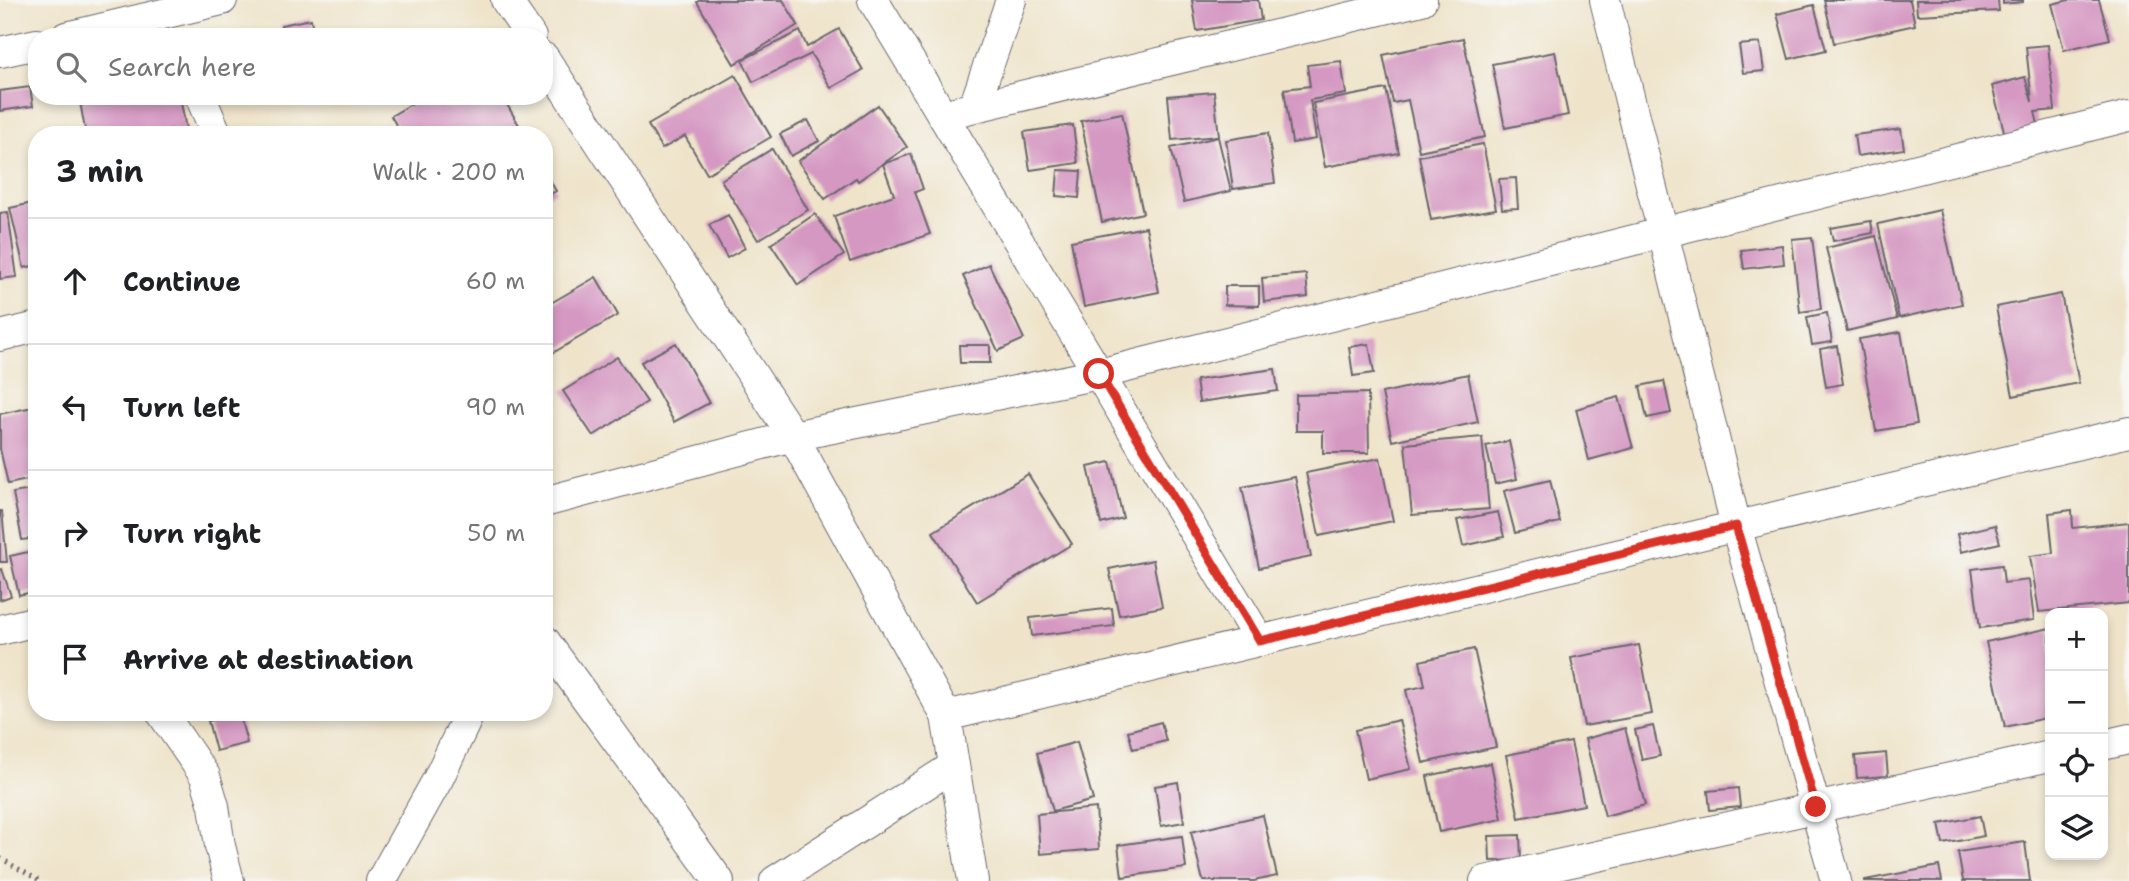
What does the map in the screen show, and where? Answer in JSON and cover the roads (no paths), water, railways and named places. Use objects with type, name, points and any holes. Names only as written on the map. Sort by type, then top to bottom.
[{"type":"street","points":[[144,28],[170,25],[222,0]]},
{"type":"street","points":[[506,0],[525,28]]},
{"type":"street","points":[[873,0],[1260,641]]},
{"type":"street","points":[[974,107],[1011,0]]},
{"type":"street","points":[[942,115],[1422,0]]},
{"type":"street","points":[[1605,0],[1736,526],[1836,881]]},
{"type":"street","points":[[0,52],[28,46]]},
{"type":"street","points":[[553,72],[793,436],[946,716],[972,881]]},
{"type":"street","points":[[204,105],[213,126]]},
{"type":"street","points":[[553,500],[793,436],[1099,374],[2129,116]]},
{"type":"street","points":[[0,336],[28,329]]},
{"type":"street","points":[[946,716],[2129,432]]},
{"type":"street","points":[[0,629],[28,623]]},
{"type":"street","points":[[553,652],[719,881]]},
{"type":"street","points":[[167,721],[205,776],[229,881]]},
{"type":"street","points":[[381,881],[438,779],[466,721]]},
{"type":"street","points":[[2108,744],[2129,739]]},
{"type":"street","points":[[1485,881],[2045,757]]},
{"type":"street","points":[[775,881],[954,766]]}]
